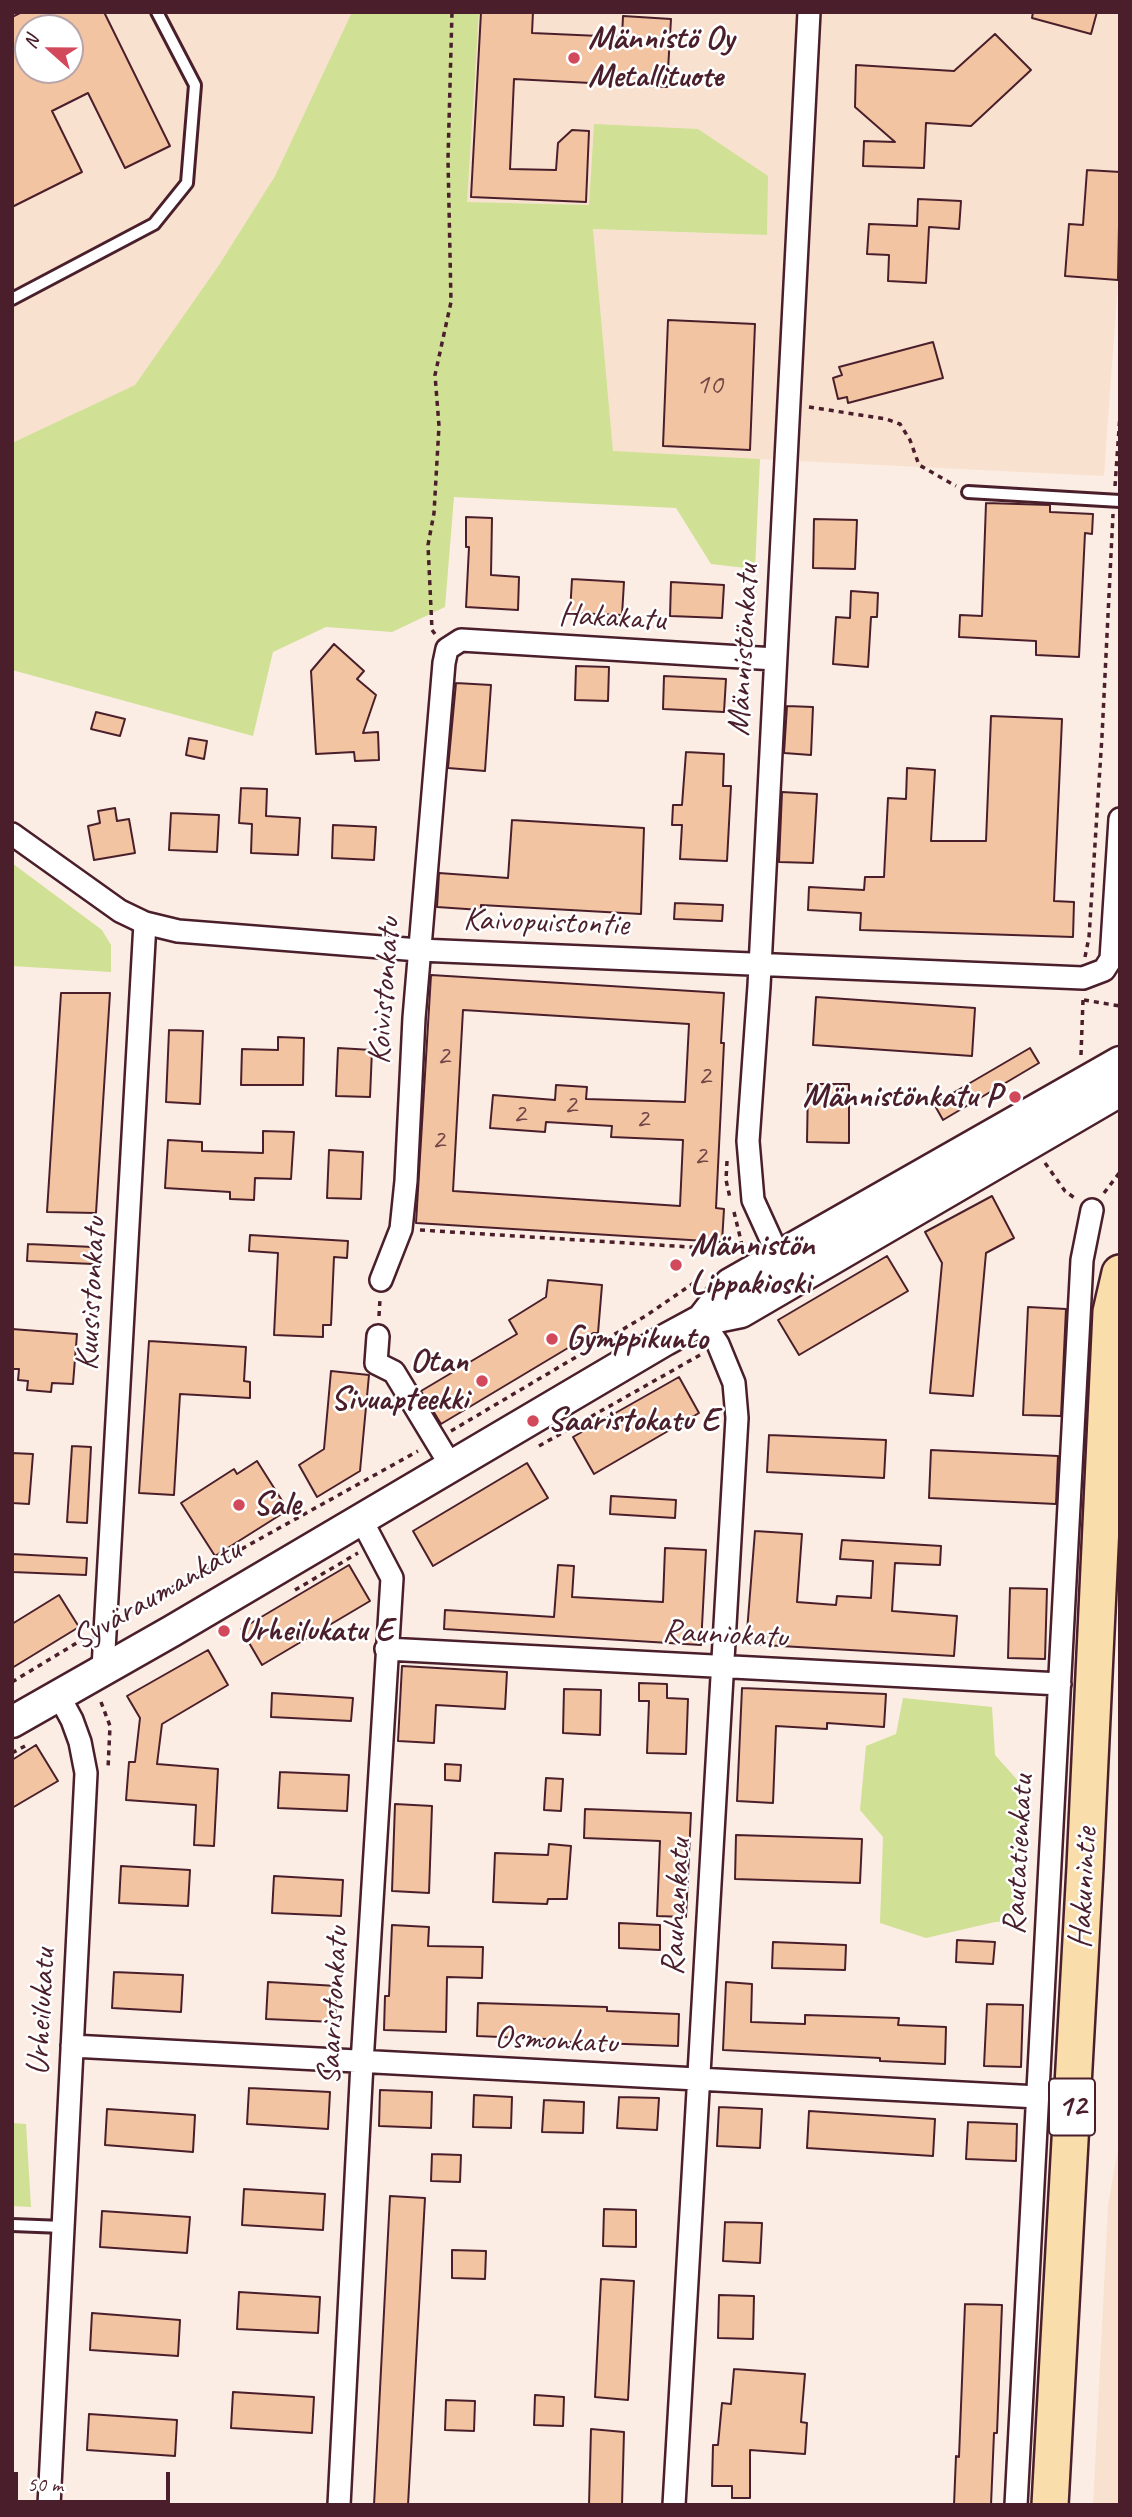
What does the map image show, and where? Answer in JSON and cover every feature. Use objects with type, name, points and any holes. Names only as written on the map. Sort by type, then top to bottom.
[{"type":"highway","name":"Hakunintie","points":[[1050,2505],[1111,1312],[1120,1273]]},
{"type":"main road","name":"Syväraumankatu","points":[[702,1320],[730,1284],[1120,1062]]},
{"type":"main road","name":"Syväraumankatu","points":[[12,1722],[702,1320],[741,1312],[1120,1091]]},
{"type":"street","name":"Männistönkatu","points":[[792,1282],[752,1200],[748,1141],[760,964],[809,12]]},
{"type":"street","name":"Hakakatu","points":[[447,649],[461,640],[775,659]]},
{"type":"street","name":"Koivistonkatu","points":[[381,1280],[401,1229],[419,950],[447,649]]},
{"type":"street","name":"Kaivopuistontie","points":[[12,834],[109,904],[145,923],[178,931],[419,950],[1083,978],[1104,970],[1111,960],[1120,819]]},
{"type":"street","name":"Kuusistonkatu","points":[[103,1668],[145,923]]},
{"type":"street","name":"Rautatienkatu","points":[[1016,2505],[1082,1260],[1092,1210]]},
{"type":"street","name":"Rauhankatu","points":[[674,2505],[737,1418],[734,1383],[718,1344],[702,1320]]},
{"type":"street","points":[[378,1336],[376,1363],[394,1372],[451,1466]]},
{"type":"street","name":"Saaristonkatu","points":[[339,2505],[362,2063],[392,1578],[361,1519]]},
{"type":"street","name":"Rauniokatu","points":[[386,1649],[1060,1684]]},
{"type":"street","name":"Urheilukatu","points":[[49,2505],[86,1773],[80,1741],[59,1696]]},
{"type":"street","name":"Osmonkatu","points":[[72,2046],[1038,2097]]},
{"type":"lane","points":[[12,299],[154,224],[187,183],[195,85],[157,12]]},
{"type":"lane","points":[[968,492],[1117,501]]},
{"type":"lane","points":[[12,2225],[62,2227]]},
{"type":"path","points":[[447,649],[432,630],[428,545],[434,513],[439,426],[435,375],[452,302],[448,159],[452,12]]},
{"type":"path","points":[[789,404],[886,419],[900,424],[910,440],[919,465],[968,492]]},
{"type":"path","points":[[1081,1060],[1083,978],[1089,937],[1117,501],[1120,415]]},
{"type":"path","points":[[1042,1158],[1065,1191],[1092,1210],[1120,1172]]},
{"type":"path","points":[[401,1229],[744,1250],[726,1180]]},
{"type":"path","points":[[378,1336],[381,1280]]},
{"type":"path","points":[[12,1682],[73,1645]]},
{"type":"shaded area","points":[[12,12],[352,12],[275,176],[219,265],[135,385],[12,443]]},
{"type":"shaded area","points":[[479,12],[1120,12],[1120,254],[1104,476],[613,452],[593,229],[767,235],[594,124],[589,205],[466,202]]},
{"type":"shaded area","points":[[1120,2137],[1120,2505],[1093,2505],[1108,2205]]},
{"type":"green space","points":[[352,12],[479,12],[467,202],[589,205],[594,124],[698,129],[768,176],[767,235],[593,229],[613,451],[760,459],[755,569],[711,564],[676,508],[454,497],[445,607],[392,632],[326,627],[273,652],[253,736],[12,670],[12,443],[135,385],[219,265],[275,176]]},
{"type":"green space","points":[[12,863],[102,930],[111,945],[111,972],[12,966]]},
{"type":"green space","points":[[903,1698],[992,1707],[995,1755],[1021,1784],[1015,1921],[995,1922],[926,1938],[880,1923],[883,1837],[860,1810],[866,1746],[896,1734]]},
{"type":"green space","points":[[12,2123],[26,2124],[31,2207],[12,2206]]},
{"type":"building","points":[[104,12],[170,146],[125,168],[88,93],[52,111],[82,172],[12,207],[12,17],[14,16],[14,84],[84,84],[84,14],[18,14]]},
{"type":"building","name":"Männistö Oy Metallituote","points":[[481,12],[533,12],[532,33],[622,37],[623,16],[671,19],[667,87],[514,79],[510,169],[556,170],[558,143],[572,130],[589,131],[586,202],[471,197]]},
{"type":"building","points":[[1033,12],[1097,12],[1091,34],[1032,18]]},
{"type":"building","points":[[995,34],[1031,70],[971,126],[926,123],[924,168],[863,166],[864,141],[895,142],[855,107],[856,65],[954,71]]},
{"type":"building","points":[[1087,170],[1120,172],[1118,280],[1065,276],[1069,224],[1083,225]]},
{"type":"building","points":[[918,199],[961,201],[959,229],[929,227],[926,283],[888,281],[889,255],[867,254],[869,224],[917,226]]},
{"type":"building","points":[[668,320],[755,324],[750,450],[663,446]]},
{"type":"building","points":[[933,342],[943,378],[848,403],[847,397],[838,399],[833,378],[842,375],[839,367]]},
{"type":"building","points":[[986,503],[1050,505],[1050,512],[1093,514],[1092,534],[1085,533],[1079,657],[1036,655],[1036,641],[959,637],[960,615],[982,616]]},
{"type":"building","points":[[466,517],[492,518],[491,575],[519,577],[518,610],[466,607],[469,547],[466,547]]},
{"type":"building","points":[[814,519],[857,520],[855,569],[813,568]]},
{"type":"building","points":[[572,579],[624,582],[622,615],[570,613]]},
{"type":"building","points":[[671,582],[724,585],[722,618],[670,616]]},
{"type":"building","points":[[851,591],[878,593],[877,617],[871,617],[868,667],[833,664],[836,617],[850,618]]},
{"type":"building","points":[[334,644],[364,671],[357,679],[376,695],[363,733],[378,732],[379,760],[355,761],[354,752],[316,754],[311,671]]},
{"type":"building","points":[[576,666],[609,667],[608,701],[575,700]]},
{"type":"building","points":[[664,676],[726,679],[724,712],[663,709]]},
{"type":"building","points":[[456,683],[491,685],[485,771],[448,768]]},
{"type":"building","points":[[787,706],[813,707],[811,755],[784,753]]},
{"type":"building","points":[[96,712],[125,719],[120,736],[91,729]]},
{"type":"building","points":[[991,716],[1062,719],[1054,901],[1074,902],[1073,937],[860,930],[861,913],[808,910],[809,887],[864,890],[865,877],[884,877],[888,798],[906,799],[907,768],[935,770],[931,841],[986,841]]},
{"type":"building","points":[[189,738],[207,741],[204,759],[186,755]]},
{"type":"building","points":[[686,752],[724,754],[723,786],[731,786],[727,861],[680,859],[682,825],[672,825],[673,805],[682,805]]},
{"type":"building","points":[[241,788],[267,789],[266,816],[300,818],[298,855],[251,853],[252,824],[239,823]]},
{"type":"building","points":[[782,792],[817,794],[813,863],[779,862]]},
{"type":"building","points":[[115,808],[117,821],[129,819],[135,853],[94,860],[88,826],[100,823],[98,811]]},
{"type":"building","points":[[171,813],[219,815],[217,852],[169,850]]},
{"type":"building","points":[[512,820],[644,828],[641,914],[481,905],[481,910],[437,907],[439,873],[508,878]]},
{"type":"building","points":[[333,825],[376,827],[374,860],[332,858]]},
{"type":"building","points":[[675,903],[723,905],[722,921],[674,919]]},
{"type":"building","points":[[431,975],[724,993],[716,1208],[724,1209],[722,1242],[416,1223]],"holes":[[[463,1010],[689,1024],[685,1102],[586,1099],[587,1087],[556,1085],[555,1100],[493,1095],[490,1128],[545,1132],[546,1122],[612,1126],[611,1137],[683,1140],[680,1206],[453,1191]]]},
{"type":"building","points":[[61,993],[110,993],[96,1213],[47,1212]]},
{"type":"building","points":[[816,997],[975,1008],[972,1056],[813,1045]]},
{"type":"building","points":[[169,1030],[203,1031],[200,1104],[166,1102]]},
{"type":"building","points":[[278,1037],[304,1038],[303,1085],[241,1085],[242,1049],[278,1050]]},
{"type":"building","points":[[338,1048],[372,1050],[370,1097],[336,1096]]},
{"type":"building","points":[[1030,1048],[1039,1063],[943,1120],[934,1104]]},
{"type":"building","points":[[808,1084],[849,1084],[849,1143],[807,1142]]},
{"type":"building","points":[[263,1131],[294,1132],[291,1179],[255,1178],[254,1200],[230,1199],[230,1192],[165,1188],[168,1140],[202,1142],[202,1151],[263,1153]]},
{"type":"building","points":[[329,1150],[363,1152],[361,1199],[327,1198]]},
{"type":"building","points":[[992,1196],[1014,1238],[986,1253],[973,1396],[930,1393],[942,1263],[925,1232]]},
{"type":"building","points":[[250,1235],[348,1241],[347,1258],[334,1257],[331,1325],[323,1325],[323,1337],[274,1335],[278,1253],[249,1251]]},
{"type":"building","points":[[28,1244],[93,1247],[93,1264],[27,1261]]},
{"type":"building","points":[[887,1256],[908,1291],[799,1355],[778,1320]]},
{"type":"building","points":[[548,1280],[602,1285],[598,1333],[593,1333],[441,1424],[421,1391],[517,1334],[509,1320],[546,1297]]},
{"type":"building","points":[[1028,1307],[1066,1309],[1061,1416],[1023,1415]]},
{"type":"building","points":[[12,1329],[77,1334],[73,1384],[52,1383],[51,1392],[27,1390],[28,1381],[18,1380],[19,1369],[12,1369]]},
{"type":"building","points":[[149,1341],[246,1347],[244,1381],[250,1382],[250,1398],[180,1394],[174,1495],[139,1493]]},
{"type":"building","points":[[331,1371],[369,1375],[360,1471],[317,1497],[299,1465],[324,1449]]},
{"type":"building","points":[[679,1377],[699,1413],[594,1474],[573,1437]]},
{"type":"building","points":[[769,1435],[886,1440],[884,1478],[767,1472]]},
{"type":"building","points":[[72,1446],[91,1447],[87,1523],[67,1522]]},
{"type":"building","points":[[931,1450],[1058,1456],[1056,1504],[929,1498]]},
{"type":"building","points":[[12,1453],[33,1454],[29,1504],[12,1503]]},
{"type":"building","name":"Sale","points":[[257,1461],[288,1510],[215,1556],[181,1503],[234,1469],[237,1474]]},
{"type":"building","points":[[527,1463],[548,1498],[433,1566],[413,1531]]},
{"type":"building","points":[[611,1496],[676,1500],[675,1518],[610,1514]]},
{"type":"building","points":[[755,1531],[802,1534],[797,1602],[836,1605],[837,1596],[871,1598],[873,1561],[840,1559],[842,1540],[941,1546],[940,1565],[895,1563],[892,1611],[957,1616],[954,1656],[746,1644]]},
{"type":"building","points":[[665,1548],[706,1550],[701,1645],[444,1629],[445,1610],[554,1617],[558,1565],[574,1566],[572,1597],[663,1602]]},
{"type":"building","points":[[12,1554],[87,1558],[86,1575],[12,1572]]},
{"type":"building","points":[[349,1565],[370,1601],[262,1665],[241,1629]]},
{"type":"building","points":[[1010,1588],[1047,1589],[1045,1659],[1008,1658]]},
{"type":"building","points":[[59,1595],[79,1627],[12,1668],[12,1624]]},
{"type":"building","points":[[208,1650],[228,1685],[162,1724],[157,1764],[218,1769],[214,1846],[194,1845],[196,1805],[126,1800],[129,1762],[135,1762],[140,1718],[127,1696]]},
{"type":"building","points":[[402,1666],[507,1672],[505,1709],[436,1705],[434,1743],[398,1741]]},
{"type":"building","points":[[639,1683],[667,1684],[667,1698],[688,1699],[686,1754],[647,1753],[649,1701],[639,1701]]},
{"type":"building","points":[[742,1688],[886,1694],[884,1727],[827,1723],[827,1729],[776,1726],[773,1803],[737,1801]]},
{"type":"building","points":[[564,1689],[601,1690],[600,1735],[563,1733]]},
{"type":"building","points":[[272,1693],[353,1698],[351,1721],[271,1717]]},
{"type":"building","points":[[36,1745],[58,1781],[12,1808],[12,1760]]},
{"type":"building","points":[[445,1764],[461,1765],[460,1781],[445,1780]]},
{"type":"building","points":[[280,1772],[349,1775],[347,1811],[278,1808]]},
{"type":"building","points":[[546,1778],[563,1779],[561,1811],[544,1810]]},
{"type":"building","points":[[395,1804],[432,1806],[429,1893],[392,1891]]},
{"type":"building","points":[[585,1809],[691,1813],[686,1917],[657,1916],[660,1841],[584,1838]]},
{"type":"building","points":[[736,1835],[862,1839],[860,1883],[735,1879]]},
{"type":"building","points":[[549,1844],[571,1846],[567,1899],[548,1899],[547,1904],[493,1902],[495,1853],[548,1855]]},
{"type":"building","points":[[121,1866],[190,1870],[188,1906],[119,1903]]},
{"type":"building","points":[[274,1876],[343,1880],[341,1916],[272,1913]]},
{"type":"building","points":[[619,1923],[660,1925],[660,1950],[619,1948]]},
{"type":"building","points":[[392,1925],[429,1927],[428,1946],[483,1947],[482,1978],[447,1977],[446,2032],[384,2030],[385,1996],[389,1996]]},
{"type":"building","points":[[957,1940],[995,1942],[993,1964],[956,1962]]},
{"type":"building","points":[[773,1942],[846,1945],[845,1970],[772,1968]]},
{"type":"building","points":[[114,1972],[183,1975],[181,2012],[112,2008]]},
{"type":"building","points":[[268,1982],[337,1986],[335,2022],[266,2019]]},
{"type":"building","points":[[726,1982],[752,1984],[751,2022],[805,2024],[805,2015],[899,2018],[898,2025],[946,2027],[945,2064],[723,2050]]},
{"type":"building","points":[[478,2003],[607,2007],[607,2011],[679,2014],[678,2046],[477,2036]]},
{"type":"building","points":[[987,2004],[1023,2005],[1021,2067],[984,2066]]},
{"type":"building","points":[[249,2088],[330,2092],[328,2129],[247,2124]]},
{"type":"building","points":[[380,2090],[432,2092],[431,2128],[379,2126]]},
{"type":"building","points":[[474,2095],[512,2097],[511,2128],[473,2127]]},
{"type":"building","points":[[619,2097],[659,2098],[657,2130],[617,2128]]},
{"type":"building","points":[[544,2100],[584,2102],[583,2133],[542,2132]]},
{"type":"building","points":[[719,2107],[762,2109],[760,2148],[717,2146]]},
{"type":"building","points":[[107,2109],[195,2115],[193,2152],[105,2145]]},
{"type":"building","points":[[809,2111],[935,2119],[933,2156],[807,2148]]},
{"type":"building","points":[[968,2122],[1017,2124],[1016,2161],[966,2159]]},
{"type":"building","points":[[432,2154],[461,2155],[460,2182],[431,2181]]},
{"type":"building","points":[[244,2189],[325,2194],[323,2230],[242,2225]]},
{"type":"building","points":[[390,2196],[425,2198],[408,2505],[374,2505]]},
{"type":"building","points":[[604,2209],[636,2210],[636,2247],[603,2246]]},
{"type":"building","points":[[102,2211],[190,2217],[187,2253],[100,2247]]},
{"type":"building","points":[[725,2222],[762,2223],[760,2263],[723,2261]]},
{"type":"building","points":[[452,2250],[486,2251],[485,2279],[452,2278]]},
{"type":"building","points":[[601,2279],[634,2281],[628,2400],[595,2397]]},
{"type":"building","points":[[239,2292],[320,2297],[318,2333],[237,2329]]},
{"type":"building","points":[[719,2295],[754,2296],[753,2339],[718,2338]]},
{"type":"building","points":[[965,2304],[1002,2305],[991,2505],[954,2505],[956,2456],[959,2457]]},
{"type":"building","points":[[92,2313],[180,2320],[178,2356],[90,2350]]},
{"type":"building","points":[[734,2369],[805,2374],[801,2422],[807,2423],[805,2454],[750,2450],[750,2498],[732,2498],[732,2486],[712,2486],[713,2445],[718,2445],[722,2403],[731,2404]]},
{"type":"building","points":[[233,2392],[314,2397],[312,2433],[231,2428]]},
{"type":"building","points":[[535,2395],[564,2397],[563,2426],[534,2425]]},
{"type":"building","points":[[446,2400],[475,2401],[474,2431],[445,2430]]},
{"type":"building","points":[[89,2414],[177,2420],[175,2456],[87,2450]]},
{"type":"building","points":[[591,2429],[624,2432],[622,2505],[589,2505]]},
{"type":"place","name":"Männistö Oy Metallituote","points":[[574,58]]},
{"type":"place","name":"Männistönkatu P","points":[[1015,1097]]},
{"type":"place","name":"Männistön Lippakioski","points":[[676,1265]]},
{"type":"place","name":"Gymppikunto","points":[[552,1339]]},
{"type":"place","name":"Otan Sivuapteekki","points":[[482,1381]]},
{"type":"place","name":"Saaristokatu E","points":[[533,1421]]},
{"type":"place","name":"Sale","points":[[239,1505]]},
{"type":"place","name":"Urheilukatu E","points":[[224,1631]]}]
